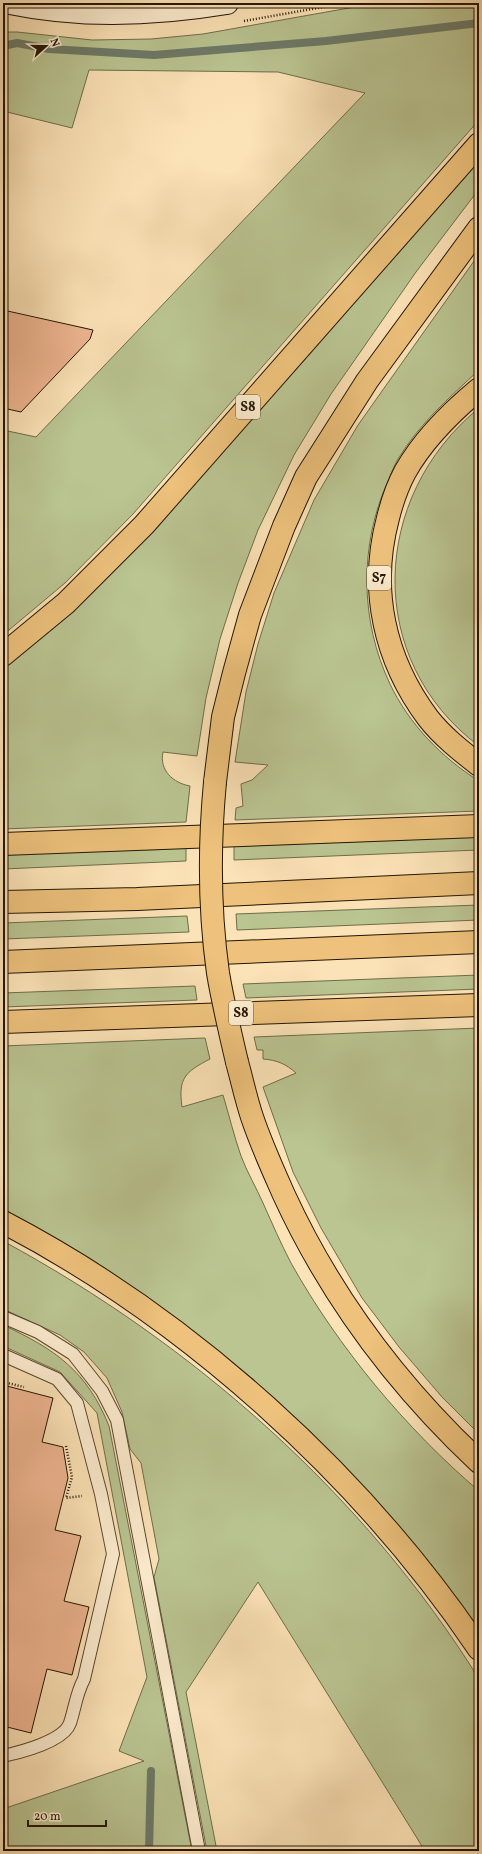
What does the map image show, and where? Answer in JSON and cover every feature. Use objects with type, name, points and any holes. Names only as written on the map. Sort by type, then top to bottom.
[{"type":"highway","name":"S8","points":[[3,655],[66,602],[144,525],[479,144]]},
{"type":"highway","points":[[479,228],[367,380],[306,477],[276,546],[250,616],[223,717],[211,822],[210,872],[218,973],[237,1062],[252,1118],[271,1167],[301,1231],[328,1278],[362,1330],[411,1392],[450,1434],[479,1462]]},
{"type":"highway","name":"S7","points":[[479,389],[442,423],[421,448],[404,473],[394,497],[386,526],[381,552],[379,583],[382,615],[390,649],[404,680],[428,718],[449,740],[479,765]]},
{"type":"highway","points":[[3,844],[479,826]]},
{"type":"highway","points":[[3,902],[137,899],[479,883]]},
{"type":"highway","points":[[3,962],[479,942]]},
{"type":"highway","name":"S8","points":[[3,1022],[479,1005]]},
{"type":"highway","points":[[3,1222],[29,1235],[113,1288],[189,1342],[263,1404],[340,1477],[378,1519],[455,1614],[479,1649]]},
{"type":"street","points":[[10,3],[65,11],[101,13],[169,11],[227,3]]},
{"type":"lane","points":[[3,1317],[38,1332],[73,1354],[102,1391],[117,1420],[199,1851]]},
{"type":"lane","points":[[3,1354],[57,1379],[77,1403],[101,1494],[113,1554],[84,1679],[78,1690],[70,1723],[66,1731],[59,1737],[3,1756]]},
{"type":"path","points":[[3,1382],[26,1388]]},
{"type":"path","points":[[65,1440],[72,1477],[66,1498],[101,1494]]},
{"type":"green space","points":[[377,3],[479,3],[479,120],[133,514],[65,583],[3,635],[3,430],[36,437],[365,93],[278,72],[89,70],[72,128],[3,111],[3,32],[17,32],[92,40],[151,39],[203,34]]},
{"type":"green space","points":[[479,158],[479,189],[416,272],[331,394],[294,455],[258,530],[238,583],[220,639],[206,698],[197,756],[163,752],[162,759],[165,770],[173,779],[190,786],[186,822],[3,829],[3,667],[73,611],[127,558],[300,365]]},
{"type":"green space","points":[[479,254],[479,370],[446,401],[415,434],[397,462],[388,481],[372,531],[368,557],[367,583],[373,635],[380,660],[390,684],[407,713],[428,739],[452,762],[479,781],[479,811],[235,820],[236,808],[243,806],[241,784],[252,780],[268,765],[235,762],[246,692],[258,644],[274,593],[314,500],[358,425]]},
{"type":"green space","points":[[479,408],[479,746],[442,710],[415,669],[400,625],[395,578],[401,531],[417,486],[443,445]]},
{"type":"green space","points":[[479,836],[479,850],[234,860],[234,845]]},
{"type":"green space","points":[[186,847],[186,861],[3,869],[3,855]]},
{"type":"green space","points":[[479,905],[479,920],[237,930],[236,914]]},
{"type":"green space","points":[[187,916],[189,932],[3,939],[3,923]]},
{"type":"green space","points":[[479,975],[479,989],[246,998],[243,984]]},
{"type":"green space","points":[[195,986],[197,1000],[3,1007],[3,993]]},
{"type":"green space","points":[[479,1028],[479,1434],[442,1397],[399,1347],[362,1298],[321,1228],[293,1172],[263,1087],[296,1073],[281,1063],[263,1059],[263,1050],[257,1050],[254,1037]]},
{"type":"green space","points":[[205,1038],[210,1059],[189,1072],[185,1077],[181,1089],[182,1107],[223,1095],[243,1162],[287,1256],[330,1325],[352,1356],[400,1414],[425,1441],[479,1491],[479,1630],[447,1585],[377,1501],[340,1462],[259,1387],[217,1352],[115,1276],[94,1262],[3,1210],[3,1046]]},
{"type":"green space","points":[[3,1241],[73,1282],[141,1327],[207,1376],[269,1429],[328,1486],[383,1547],[433,1611],[479,1679],[479,1851],[425,1851],[258,1582],[186,1692],[217,1851],[207,1851],[154,1577],[159,1559],[141,1463],[130,1449],[122,1412],[107,1378],[84,1352],[60,1335],[3,1309]]},
{"type":"green space","points":[[3,1325],[22,1334],[54,1353],[80,1376],[100,1407],[109,1426],[192,1851],[3,1851],[3,1809],[144,1761],[119,1751],[147,1677],[97,1413],[60,1372],[3,1346]]},
{"type":"building","points":[[3,310],[93,330],[90,339],[21,412],[3,408]]},
{"type":"building","points":[[3,1385],[53,1398],[42,1442],[63,1447],[68,1478],[55,1530],[81,1536],[64,1601],[89,1607],[72,1675],[47,1669],[31,1733],[3,1726]]},
{"type":"waterway","points":[[3,46],[17,43],[49,49],[154,55],[326,41],[479,23]]},
{"type":"waterway","points":[[149,1851],[151,1771]]}]
